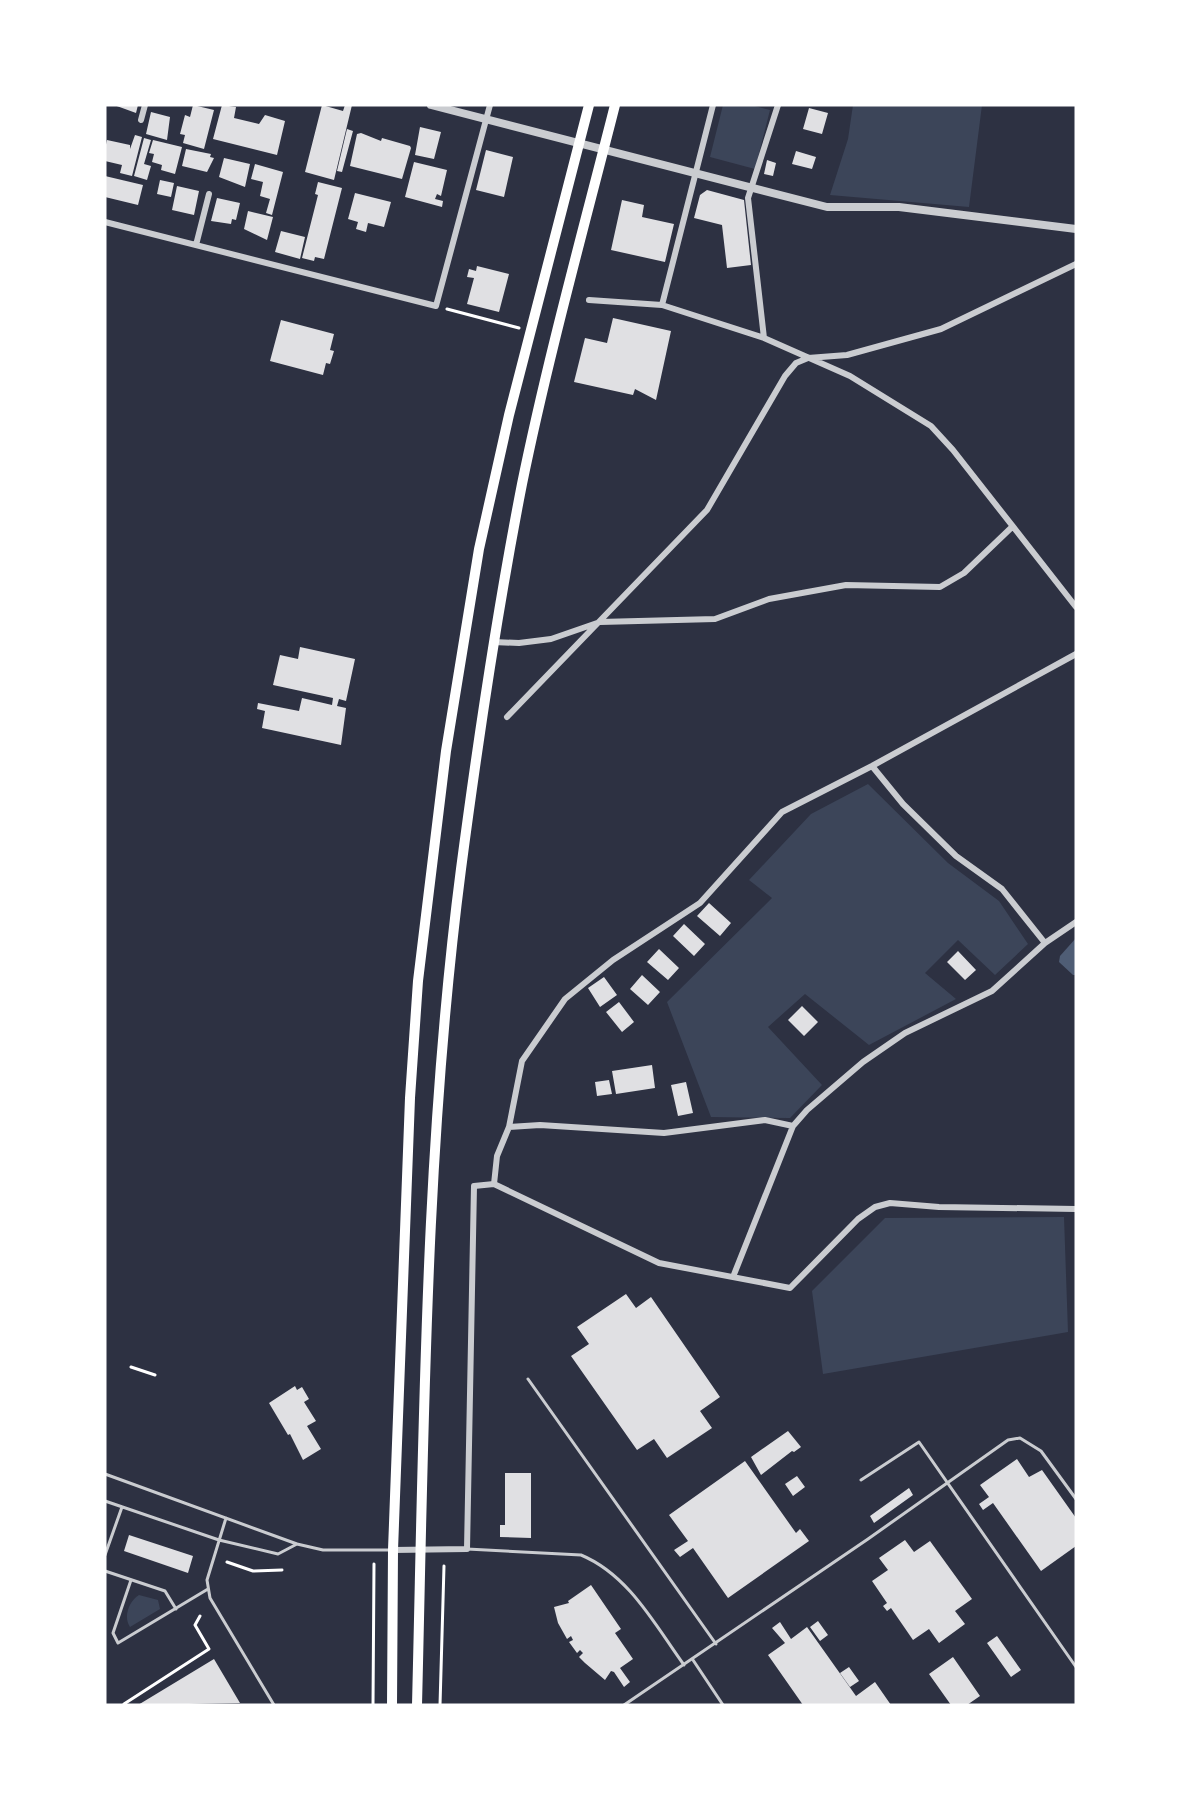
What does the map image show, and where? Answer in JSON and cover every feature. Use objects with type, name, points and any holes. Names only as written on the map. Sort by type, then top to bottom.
[{"type":"main road","points":[[392,1705],[393,1550],[405,1179],[418,981],[446,751],[476,571],[508,415],[589,105]]},
{"type":"main road","points":[[417,1705],[430,1230],[438,1099],[460,872],[493,642],[523,482],[615,105]]},
{"type":"street","points":[[141,120],[145,105]]},
{"type":"street","points":[[431,105],[827,207],[899,207],[1076,230]]},
{"type":"street","points":[[105,222],[436,306],[490,105]]},
{"type":"street","points":[[662,304],[713,105]]},
{"type":"street","points":[[764,338],[748,198],[778,105]]},
{"type":"street","points":[[196,245],[209,194]]},
{"type":"street","points":[[507,717],[707,510],[785,376],[796,363],[808,358],[847,355],[942,329],[1076,264]]},
{"type":"street","points":[[589,300],[662,304],[764,338],[850,376],[931,426],[953,450],[1076,607]]},
{"type":"street","points":[[493,642],[519,643],[551,639],[600,622],[715,619],[769,599],[846,585],[940,587],[964,573],[1012,527]]},
{"type":"street","points":[[494,1184],[497,1156],[509,1127],[522,1061],[565,999],[613,960],[700,903],[782,812],[872,766],[1076,654]]},
{"type":"street","points":[[872,766],[903,804],[956,856],[1002,889],[1045,943]]},
{"type":"street","points":[[733,1277],[793,1126],[807,1110],[863,1062],[905,1033],[992,991],[1045,943],[1076,922]]},
{"type":"street","points":[[509,1127],[540,1125],[664,1133],[765,1120],[793,1126]]},
{"type":"street","points":[[393,1550],[467,1549],[474,1186],[494,1184],[658,1263],[790,1288],[858,1219],[875,1207],[890,1203],[939,1207],[1076,1209]]},
{"type":"lane","points":[[528,1379],[716,1644]]},
{"type":"lane","points":[[624,1705],[693,1660],[1008,1440],[1020,1438],[1041,1451],[1076,1499]]},
{"type":"lane","points":[[861,1480],[919,1442],[1076,1667]]},
{"type":"lane","points":[[105,1474],[297,1544],[323,1550],[393,1550]]},
{"type":"lane","points":[[105,1501],[219,1540],[278,1554],[297,1544]]},
{"type":"lane","points":[[105,1555],[122,1507]]},
{"type":"lane","points":[[227,1517],[207,1580],[210,1598],[274,1705]]},
{"type":"lane","points":[[467,1549],[581,1555],[597,1562],[626,1587],[642,1605],[684,1665]]},
{"type":"lane","points":[[105,1571],[165,1591],[176,1609]]},
{"type":"lane","points":[[131,1580],[113,1632],[118,1643],[208,1589]]},
{"type":"lane","points":[[693,1660],[723,1705]]},
{"type":"path","points":[[436,306],[530,331]]},
{"type":"path","points":[[131,1367],[155,1375]]},
{"type":"path","points":[[227,1562],[253,1571],[282,1570]]},
{"type":"path","points":[[373,1705],[374,1564]]},
{"type":"path","points":[[440,1705],[444,1566]]},
{"type":"path","points":[[124,1704],[209,1649],[195,1625],[200,1616]]},
{"type":"shaded area","points":[[723,105],[751,105],[770,110],[755,169],[710,157]]},
{"type":"shaded area","points":[[853,105],[982,105],[969,207],[830,195],[848,139]]},
{"type":"shaded area","points":[[868,784],[948,863],[999,901],[1028,944],[995,975],[958,940],[925,973],[956,999],[869,1045],[805,994],[768,1027],[822,1085],[790,1118],[711,1117],[667,1002],[772,898],[749,880],[811,814]]},
{"type":"shaded area","points":[[1076,938],[1076,975],[1073,975],[1059,962],[1060,956]]},
{"type":"shaded area","points":[[1064,1217],[1068,1332],[823,1374],[812,1291],[885,1218]]},
{"type":"shaded area","points":[[139,1595],[158,1600],[160,1609],[130,1627],[127,1619],[128,1610],[132,1601]]},
{"type":"building","points":[[114,105],[138,105],[136,113]]},
{"type":"building","points":[[193,105],[214,110],[204,149],[183,143],[185,135],[180,134],[185,115],[190,117]]},
{"type":"building","points":[[222,105],[236,107],[234,118],[259,124],[265,115],[285,121],[277,155],[213,139]]},
{"type":"building","points":[[322,105],[343,111],[345,105],[352,105],[334,180],[305,172]]},
{"type":"building","points":[[809,108],[828,113],[822,134],[803,129]]},
{"type":"building","points":[[151,112],[170,117],[167,140],[146,134]]},
{"type":"building","points":[[420,127],[441,132],[434,159],[415,155]]},
{"type":"building","points":[[347,129],[353,131],[342,172],[337,171]]},
{"type":"building","points":[[361,133],[381,141],[382,138],[410,146],[402,179],[350,166],[357,134]]},
{"type":"building","points":[[135,135],[142,137],[132,176],[120,173],[122,165],[105,161],[105,149],[107,140],[130,145],[130,149]]},
{"type":"building","points":[[144,138],[151,140],[144,164],[151,166],[147,180],[134,176]]},
{"type":"building","points":[[153,140],[182,147],[175,174],[161,170],[162,165],[152,162],[154,154],[149,153]]},
{"type":"building","points":[[186,149],[211,154],[210,157],[214,158],[207,172],[182,166]]},
{"type":"building","points":[[486,150],[513,157],[504,197],[476,190]]},
{"type":"building","points":[[796,151],[816,157],[812,169],[792,164]]},
{"type":"building","points":[[224,158],[250,164],[245,187],[219,177]]},
{"type":"building","points":[[767,160],[776,163],[773,176],[764,174]]},
{"type":"building","points":[[414,162],[447,170],[441,196],[437,194],[435,199],[443,201],[442,207],[405,197]]},
{"type":"building","points":[[255,164],[283,172],[272,215],[266,213],[270,199],[260,196],[263,182],[251,179]]},
{"type":"building","points":[[105,176],[143,185],[138,205],[105,197]]},
{"type":"building","points":[[160,180],[174,183],[171,197],[157,194]]},
{"type":"building","points":[[318,182],[342,188],[324,259],[315,257],[314,261],[302,258],[318,195],[315,194]]},
{"type":"building","points":[[177,186],[199,191],[194,215],[172,210]]},
{"type":"building","points":[[707,190],[744,200],[751,265],[727,268],[722,225],[694,218],[700,195]]},
{"type":"building","points":[[355,193],[391,202],[384,227],[368,223],[366,232],[356,229],[358,222],[348,219]]},
{"type":"building","points":[[217,198],[240,203],[236,220],[232,219],[231,224],[211,221]]},
{"type":"building","points":[[622,200],[644,205],[642,217],[674,224],[665,262],[611,250]]},
{"type":"building","points":[[248,211],[273,217],[267,240],[244,229]]},
{"type":"building","points":[[281,231],[305,237],[300,259],[275,252]]},
{"type":"building","points":[[477,266],[509,274],[499,312],[467,304],[474,278],[467,277],[469,269],[476,271]]},
{"type":"building","points":[[613,318],[671,331],[656,400],[635,389],[633,395],[574,382],[585,338],[607,343]]},
{"type":"building","points":[[281,320],[334,334],[330,350],[334,351],[330,364],[326,363],[323,375],[270,361]]},
{"type":"building","points":[[300,647],[355,659],[346,701],[339,699],[337,706],[346,708],[341,745],[262,728],[265,711],[257,709],[258,703],[299,711],[302,698],[332,705],[333,698],[273,685],[280,655],[298,659]]},
{"type":"building","points":[[709,903],[731,923],[720,936],[697,916]]},
{"type":"building","points":[[684,924],[705,944],[694,956],[673,936]]},
{"type":"building","points":[[659,949],[679,968],[668,980],[647,962]]},
{"type":"building","points":[[958,951],[976,970],[965,980],[947,962]]},
{"type":"building","points":[[642,975],[660,992],[648,1005],[630,989]]},
{"type":"building","points":[[604,977],[617,995],[600,1007],[588,988]]},
{"type":"building","points":[[619,1002],[634,1022],[622,1032],[606,1012]]},
{"type":"building","points":[[802,1006],[818,1022],[804,1036],[788,1020]]},
{"type":"building","points":[[652,1065],[655,1088],[616,1094],[612,1071]]},
{"type":"building","points":[[609,1080],[612,1094],[597,1096],[595,1082]]},
{"type":"building","points":[[686,1082],[693,1113],[678,1116],[671,1085]]},
{"type":"building","points":[[626,1294],[636,1308],[651,1297],[720,1397],[700,1411],[712,1428],[667,1458],[654,1439],[637,1450],[571,1356],[589,1344],[577,1327]]},
{"type":"building","points":[[295,1386],[297,1390],[302,1387],[309,1399],[304,1402],[316,1421],[307,1426],[321,1449],[303,1460],[290,1434],[288,1435],[269,1403]]},
{"type":"building","points":[[788,1431],[801,1447],[792,1451],[761,1475],[751,1457]]},
{"type":"building","points":[[1017,1459],[1029,1477],[1042,1470],[1076,1518],[1076,1546],[1041,1571],[993,1503],[983,1510],[979,1504],[989,1497],[980,1485]]},
{"type":"building","points":[[745,1461],[796,1533],[800,1529],[809,1541],[728,1598],[693,1548],[680,1557],[674,1550],[688,1541],[669,1515]]},
{"type":"building","points":[[505,1473],[531,1473],[531,1538],[500,1537],[500,1525],[505,1525]]},
{"type":"building","points":[[797,1476],[805,1487],[793,1496],[785,1484]]},
{"type":"building","points":[[909,1488],[913,1495],[874,1523],[870,1516]]},
{"type":"building","points":[[129,1535],[193,1556],[188,1573],[124,1551]]},
{"type":"building","points":[[905,1540],[914,1552],[930,1541],[972,1599],[955,1611],[965,1624],[939,1643],[929,1629],[913,1640],[891,1608],[887,1611],[883,1606],[887,1603],[872,1581],[888,1570],[879,1558]]},
{"type":"building","points":[[591,1585],[621,1629],[615,1633],[633,1659],[620,1668],[630,1682],[624,1687],[614,1672],[611,1671],[605,1680],[585,1663],[579,1657],[583,1653],[580,1650],[577,1653],[569,1642],[573,1640],[571,1636],[567,1639],[558,1623],[554,1607],[569,1603],[568,1601]]},
{"type":"building","points":[[818,1621],[828,1635],[820,1641],[810,1627]]},
{"type":"building","points":[[780,1622],[791,1639],[807,1627],[856,1696],[875,1682],[891,1705],[803,1705],[768,1655],[785,1643],[772,1628]]},
{"type":"building","points":[[997,1636],[1021,1670],[1011,1677],[987,1643]]},
{"type":"building","points":[[953,1657],[980,1696],[967,1705],[951,1705],[929,1674]]},
{"type":"building","points":[[214,1659],[240,1703],[138,1705]]},
{"type":"building","points":[[849,1667],[859,1681],[850,1687],[840,1673]]}]
